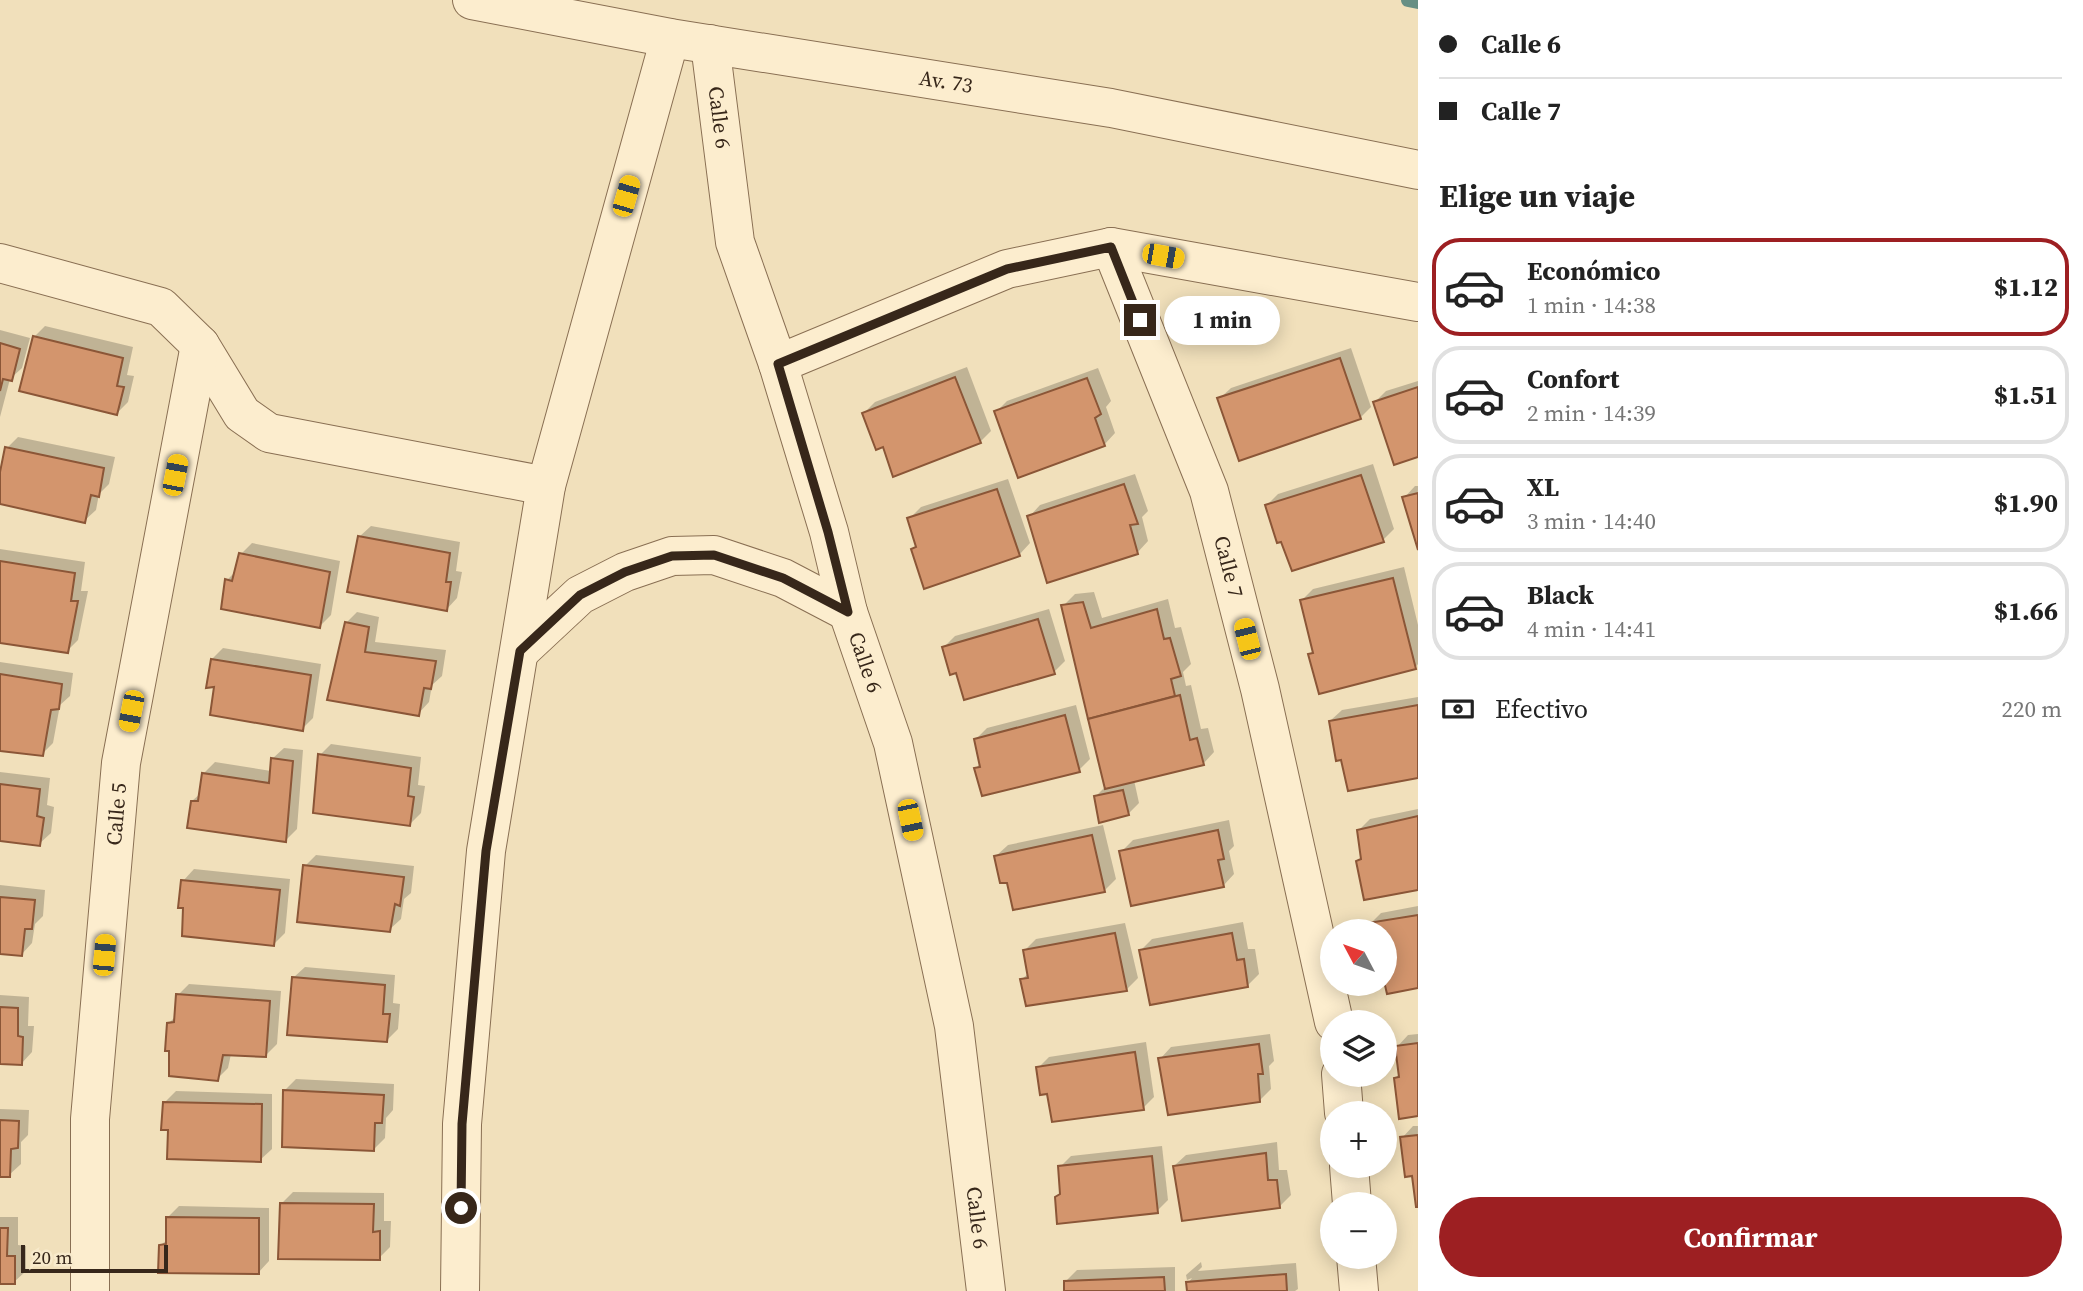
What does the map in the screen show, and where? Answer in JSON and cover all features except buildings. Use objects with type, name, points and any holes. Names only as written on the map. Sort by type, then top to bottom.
[{"type":"street","name":"Av. 73","points":[[472,0],[670,38],[1111,108],[1418,170]]},
{"type":"street","points":[[460,1291],[462,1124],[486,851],[546,485],[670,38]]},
{"type":"street","name":"Calle 6","points":[[709,44],[735,242],[778,364],[828,532],[848,612],[893,743],[954,1026],[986,1291]]},
{"type":"street","points":[[778,364],[1007,269],[1111,247],[1418,302]]},
{"type":"street","name":"Calle 7","points":[[1111,247],[1209,491],[1260,688],[1331,1010]]},
{"type":"street","points":[[0,263],[161,307],[200,345],[242,414],[269,432],[546,485]]},
{"type":"street","name":"Calle 5","points":[[90,1291],[90,1119],[121,763],[200,345]]},
{"type":"street","points":[[520,651],[580,595],[625,572],[672,556],[714,555],[783,578],[848,612]]},
{"type":"street","points":[[1357,1269],[1359,1291]]},
{"type":"waterway","points":[[1408,0],[1418,2]]},
{"type":"route","points":[[461,1208],[462,1124],[486,851],[520,651],[580,595],[625,572],[672,556],[714,555],[783,578],[848,612],[828,532],[778,364],[1007,269],[1111,247],[1140,320]]}]
